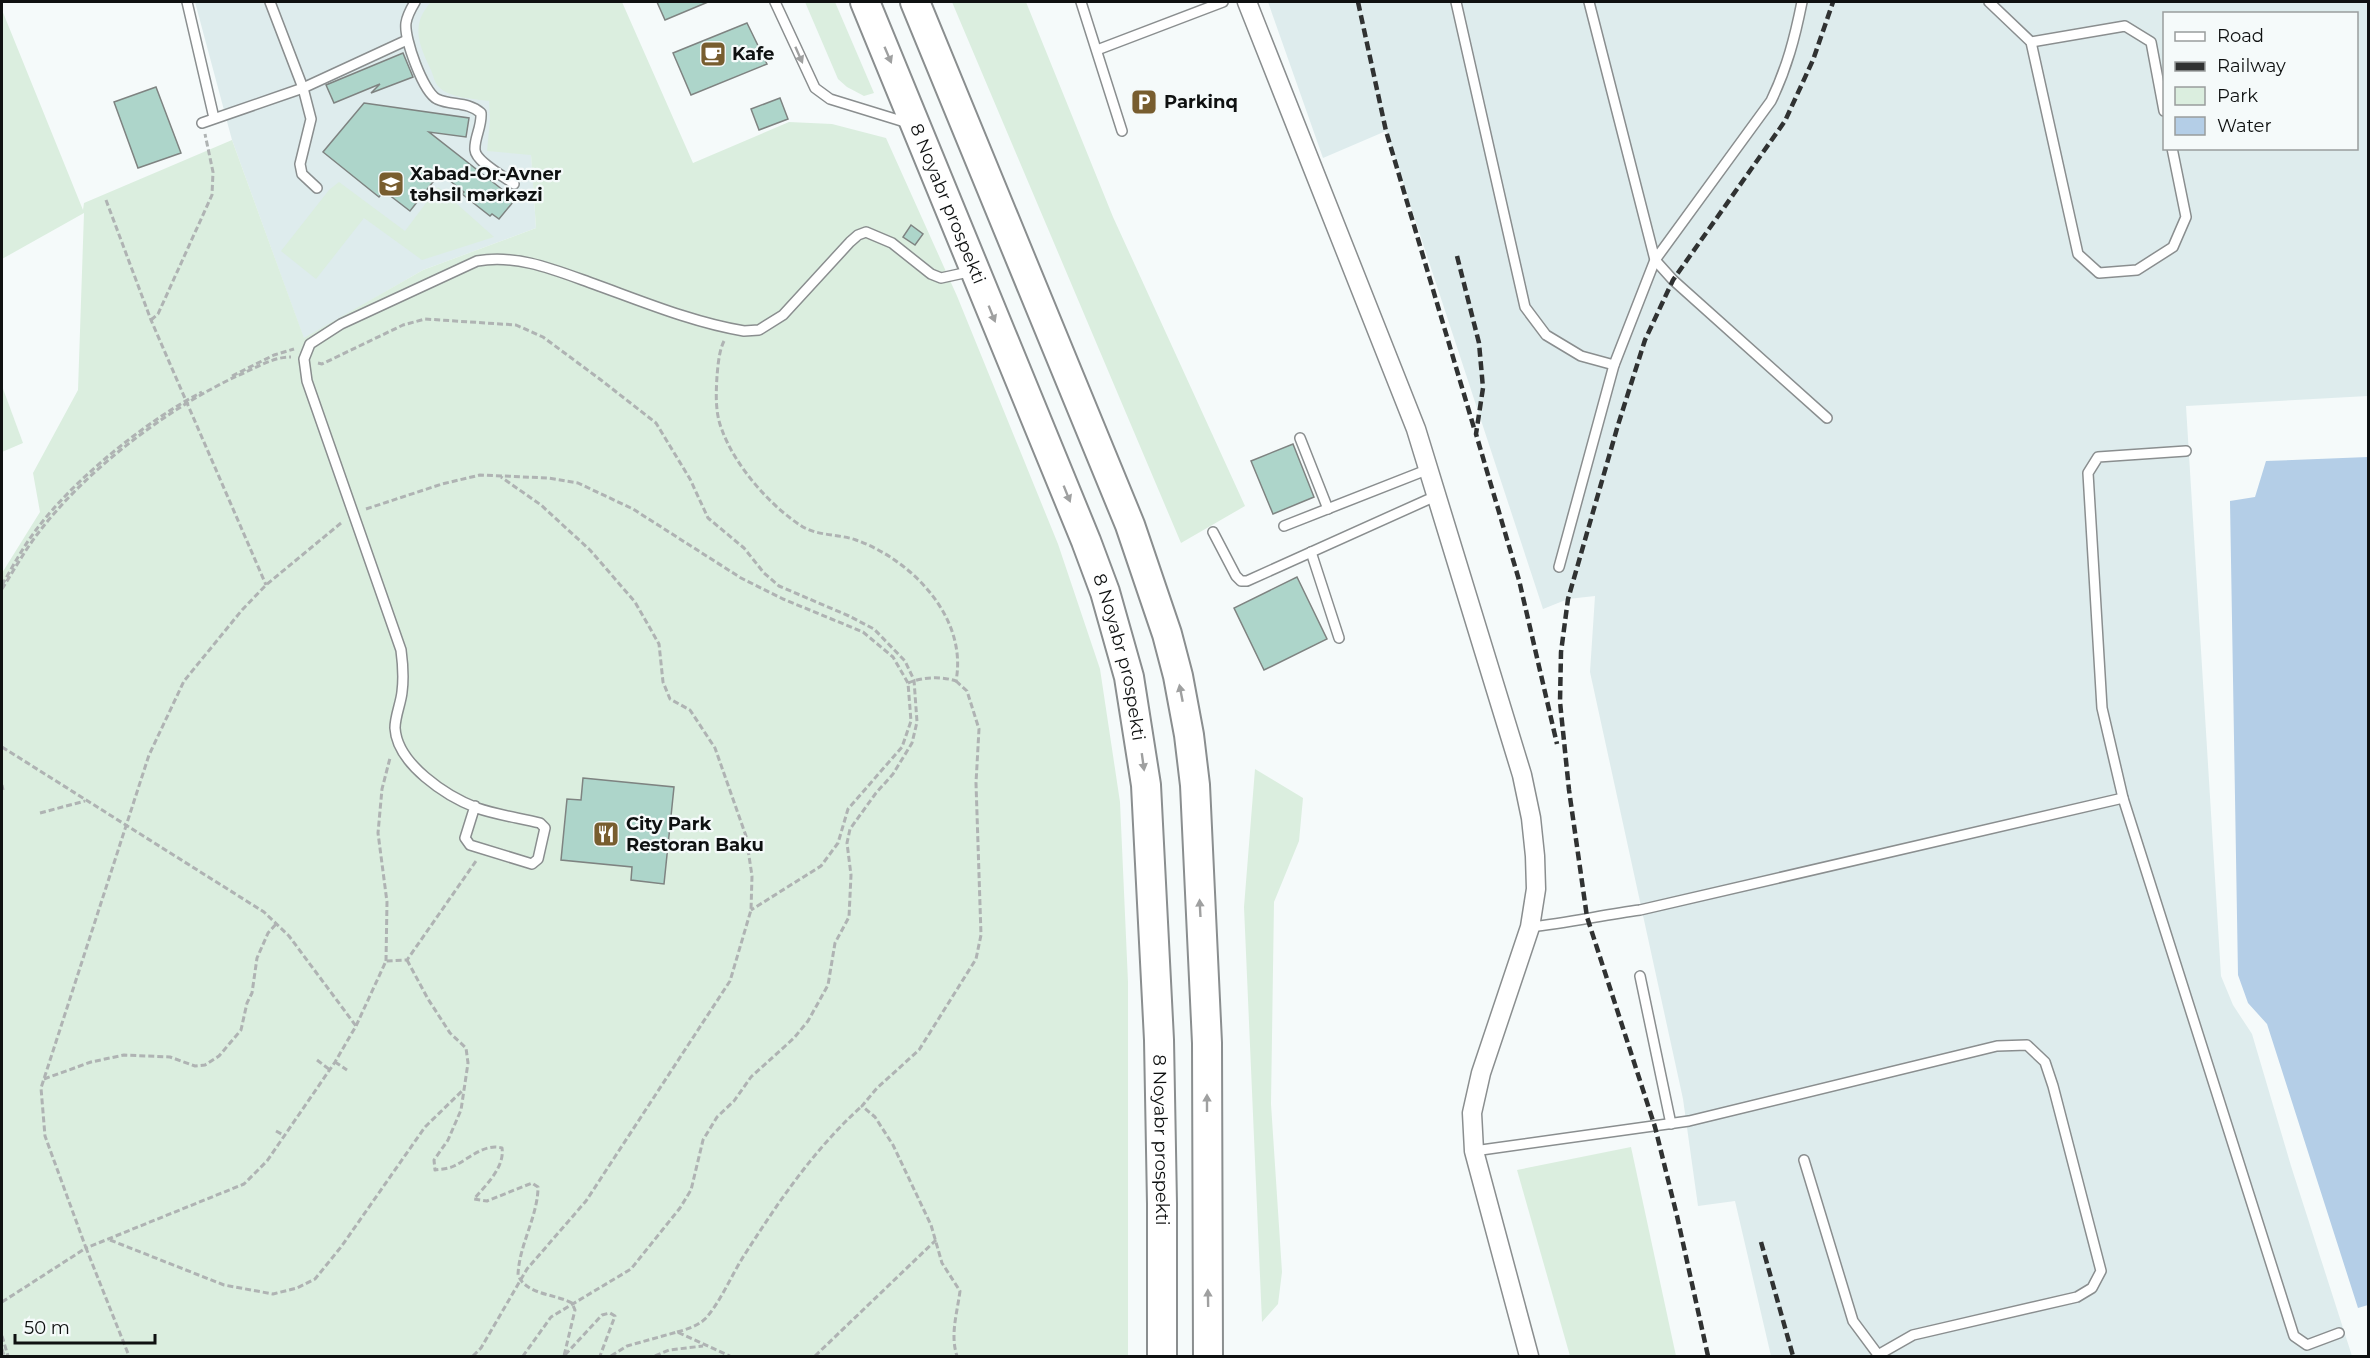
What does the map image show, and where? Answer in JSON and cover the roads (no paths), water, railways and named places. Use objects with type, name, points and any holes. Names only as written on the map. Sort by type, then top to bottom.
[{"type":"highway","name":"8 Noyabr prospekti","points":[[865,2],[1090,551],[1105,592],[1129,677],[1146,785],[1159,1040],[1162,1356]]},
{"type":"highway","points":[[915,2],[1130,525],[1164,622],[1178,676],[1189,735],[1194,785],[1207,1043],[1208,1356]]},
{"type":"street","points":[[1247,2],[1389,357],[1429,469],[1522,775],[1532,818],[1536,889],[1530,927],[1481,1073],[1472,1113],[1474,1151],[1529,1356]]},
{"type":"lane","points":[[187,2],[214,118]]},
{"type":"lane","points":[[270,2],[303,88],[311,119],[300,164],[302,174],[317,188]]},
{"type":"lane","points":[[415,2],[406,22],[407,40],[428,92],[438,99],[472,106],[481,113],[482,123],[475,150],[479,159],[514,184]]},
{"type":"lane","points":[[775,2],[815,88],[830,99],[917,126]]},
{"type":"lane","points":[[1082,2],[1122,131]]},
{"type":"lane","points":[[1097,50],[1224,2]]},
{"type":"lane","points":[[1456,2],[1525,306],[1546,335],[1581,356],[1614,365]]},
{"type":"lane","points":[[1589,2],[1655,260],[1673,280],[1827,418]]},
{"type":"lane","points":[[1559,567],[1614,365],[1655,260],[1771,101],[1785,73],[1802,2]]},
{"type":"lane","points":[[1989,2],[2031,42],[2078,254],[2098,273],[2137,270],[2173,247],[2186,217],[2172,150]]},
{"type":"lane","points":[[2031,42],[2125,26],[2151,42],[2163,106]]},
{"type":"lane","points":[[202,123],[303,88],[407,40]]},
{"type":"lane","points":[[475,806],[465,838],[470,845],[532,864],[538,859],[545,828],[540,823],[475,806],[441,788],[409,761],[399,745],[395,726],[404,671],[401,650],[307,381],[304,359],[310,344],[341,324],[393,299],[477,261],[495,258],[515,259],[548,267],[655,306],[744,331],[759,330],[783,315],[850,242],[866,232],[892,243],[931,274],[941,278],[974,271]]},
{"type":"lane","points":[[1300,438],[1328,509]]},
{"type":"lane","points":[[2186,451],[2098,457],[2088,473],[2102,708],[2123,798],[2294,1336],[2307,1345],[2339,1333]]},
{"type":"lane","points":[[1284,526],[1429,469]]},
{"type":"lane","points":[[1213,532],[1236,576],[1241,581],[1247,581],[1438,495]]},
{"type":"lane","points":[[1311,552],[1339,638]]},
{"type":"lane","points":[[1530,927],[1640,910],[2123,798]]},
{"type":"lane","points":[[1640,976],[1671,1124]]},
{"type":"lane","points":[[1474,1151],[1671,1124],[1998,1046],[2027,1044],[2045,1062],[2053,1086],[2101,1271],[2092,1288],[2077,1297],[1912,1335],[1878,1356],[1853,1321],[1804,1160]]},
{"type":"water","points":[[2368,457],[2368,1305],[2358,1308],[2267,1024],[2248,1003],[2238,975],[2230,501],[2255,497],[2266,461]]},
{"type":"railway","points":[[1358,2],[1386,131],[1474,428]]},
{"type":"railway","points":[[1708,1356],[1655,1127],[1587,917],[1569,790],[1560,702],[1561,652],[1568,599],[1645,340],[1673,280],[1785,121],[1813,60],[1833,2]]},
{"type":"railway","points":[[1457,256],[1479,343],[1483,388],[1476,434],[1519,580],[1557,744]]},
{"type":"railway","points":[[1761,1242],[1793,1356]]},
{"type":"place","name":"Kafe","points":[[713,54]]},
{"type":"place","name":"Parkinq","points":[[1144,102]]},
{"type":"place","name":"Xabad-Or-Avner təhsil mərkəzi","points":[[391,184]]},
{"type":"place","name":"City Park Restoran Baku","points":[[606,834]]}]
